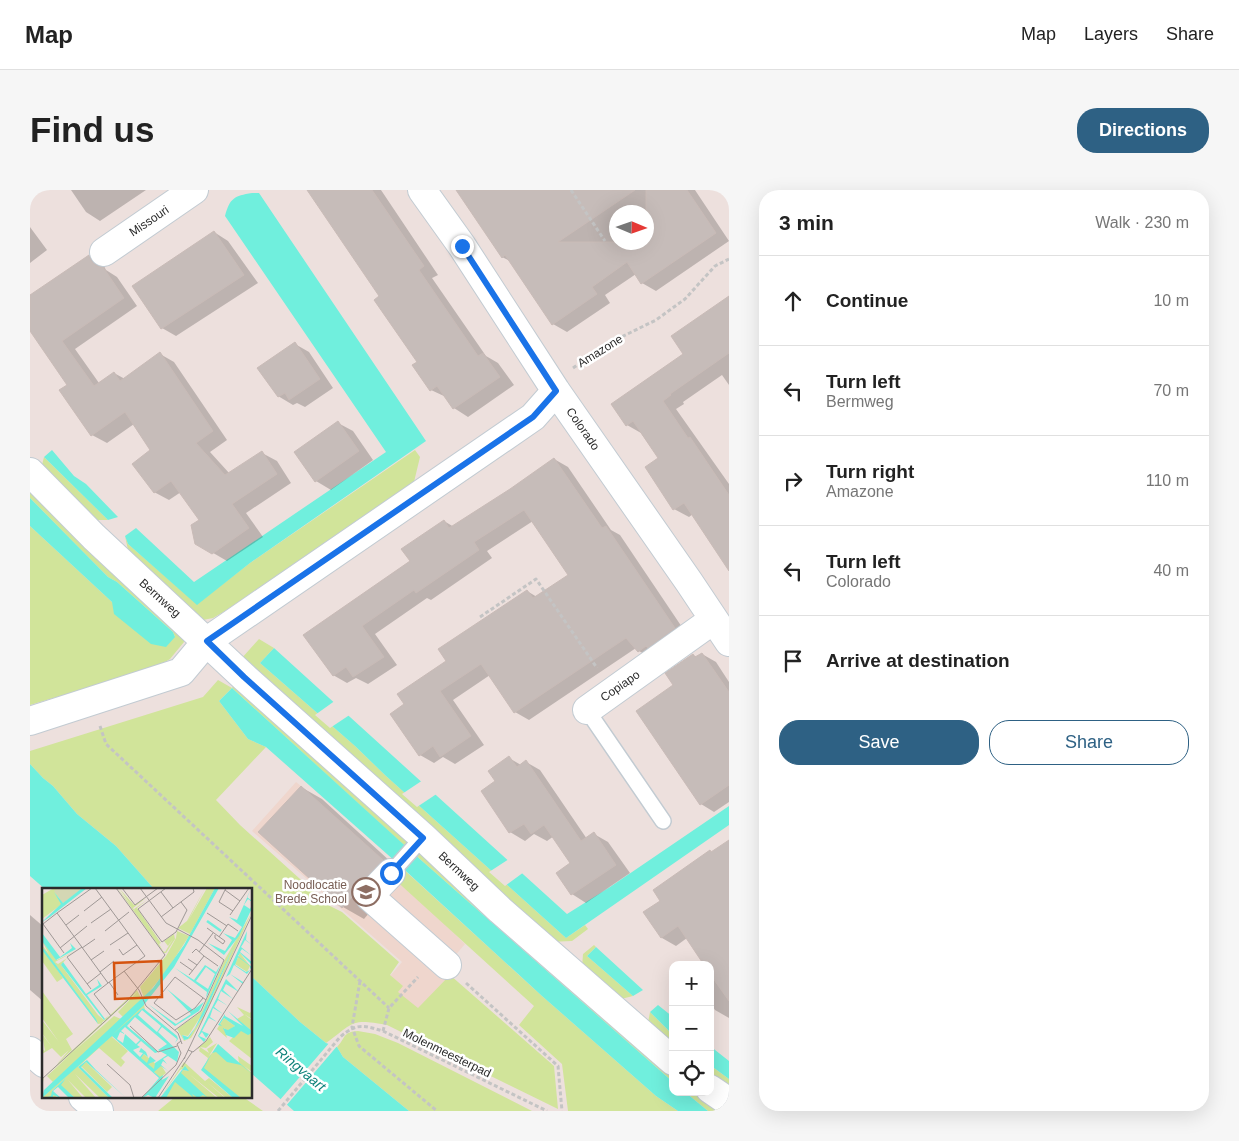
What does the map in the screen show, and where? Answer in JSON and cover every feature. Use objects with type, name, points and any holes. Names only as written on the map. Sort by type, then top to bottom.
[{"type":"street","name":"Missouri","points":[[104,252],[194,190]]},
{"type":"street","name":"Colorado","points":[[422,190],[462,246],[556,391],[729,642]]},
{"type":"street","points":[[30,721],[181,672],[207,641],[533,417],[556,391]]},
{"type":"street","name":"Bermweg","points":[[30,472],[125,566],[244,677],[500,910],[669,1058]]},
{"type":"street","name":"Copiapo","points":[[587,710],[713,620]]},
{"type":"street","points":[[391,873],[369,896],[442,961]]},
{"type":"street","points":[[30,1051],[42,1061]]},
{"type":"street","points":[[714,1092],[729,1102]]},
{"type":"street","points":[[84,1098],[99,1111]]},
{"type":"lane","name":"Copiapo","points":[[587,710],[663,821]]},
{"type":"lane","points":[[391,873],[423,838]]},
{"type":"path","points":[[571,190],[605,241]]},
{"type":"path","name":"Amazone","points":[[556,391],[569,371],[605,345],[656,320],[685,299],[715,266],[729,259]]},
{"type":"path","points":[[480,617],[536,580],[613,691]]},
{"type":"path","points":[[99,723],[106,744],[389,1008]]},
{"type":"path","points":[[383,1031],[389,1008],[442,961],[558,1066],[562,1111]]},
{"type":"path","points":[[360,980],[352,1027],[359,1046],[437,1111]]},
{"type":"path","name":"Molenmeesterpad","points":[[352,1027],[365,1026],[383,1031],[547,1111]]},
{"type":"path","points":[[279,1109],[340,1037],[352,1027]]},
{"type":"shaded area","name":"Noodlocatie Brede School","points":[[296,782],[465,944],[447,965],[450,975],[418,1011],[385,982],[402,962],[252,831]]},
{"type":"green space","points":[[415,450],[420,457],[414,482],[213,618],[203,620],[128,550],[125,536],[128,544],[197,604],[250,563]]},
{"type":"green space","points":[[44,457],[108,520],[90,520],[40,473]]},
{"type":"green space","points":[[30,482],[183,632],[184,642],[170,659],[157,667],[30,705],[30,526],[112,602],[175,637],[173,632],[117,582],[108,577],[30,498]]},
{"type":"green space","points":[[259,639],[274,648],[260,663],[355,746],[566,938],[585,925],[588,929],[572,941],[548,942],[241,659]]},
{"type":"green space","points":[[218,680],[232,688],[219,701],[248,739],[266,747],[216,800],[240,825],[330,906],[342,912],[399,962],[390,975],[403,986],[398,992],[418,1008],[450,975],[554,1066],[558,1109],[387,1025],[359,1022],[348,1027],[326,1043],[300,1022],[252,977],[252,888],[153,888],[116,846],[77,814],[53,786],[30,764],[30,751],[203,697]]},
{"type":"green space","points":[[237,680],[414,841],[407,848],[232,688]]},
{"type":"green space","points":[[419,846],[669,1068],[669,1078],[413,853]]},
{"type":"green space","points":[[401,867],[542,996],[656,1096],[678,1111],[568,1111],[562,1064],[519,1025],[534,1006],[392,877]]},
{"type":"green space","points":[[594,945],[596,947],[587,956],[633,996],[617,1000],[582,968],[583,954]]},
{"type":"green space","points":[[650,1012],[669,1031],[669,1047],[647,1028]]},
{"type":"green space","points":[[358,1031],[375,1034],[398,1043],[532,1111],[409,1111],[343,1057],[337,1047],[347,1034]]},
{"type":"green space","points":[[714,1068],[729,1079],[729,1093],[714,1083]]},
{"type":"green space","points":[[690,1096],[704,1096],[724,1111],[708,1111]]},
{"type":"green space","points":[[174,1098],[244,1098],[263,1111],[158,1111]]},
{"type":"water","points":[[259,193],[426,441],[250,563],[197,605],[128,544],[125,536],[136,528],[194,582],[386,452],[225,216],[229,205],[234,199],[241,195]]},
{"type":"water","points":[[52,450],[74,476],[86,484],[118,517],[108,520],[44,457]]},
{"type":"water","points":[[30,498],[108,577],[117,582],[173,632],[175,637],[166,647],[151,644],[114,614],[112,602],[30,526]]},
{"type":"water","points":[[274,648],[567,914],[729,806],[729,825],[566,938],[355,746],[260,663]]},
{"type":"water","points":[[232,688],[413,853],[669,1078],[669,1096],[690,1096],[708,1111],[678,1111],[656,1096],[542,996],[396,862],[266,747],[248,739],[219,701]]},
{"type":"water","points":[[30,764],[53,786],[77,814],[116,846],[153,888],[44,888],[30,876]]},
{"type":"water","points":[[596,947],[643,990],[633,996],[587,956]]},
{"type":"water","name":"Ringvaart","points":[[252,977],[300,1022],[326,1043],[337,1047],[343,1057],[409,1111],[294,1111],[252,1074]]},
{"type":"water","points":[[658,1005],[669,1014],[669,1031],[650,1012]]},
{"type":"water","points":[[714,1049],[729,1061],[729,1079],[714,1068]]},
{"type":"pier","points":[[336,700],[351,714],[330,728],[315,715]]},
{"type":"pier","points":[[423,780],[438,793],[417,807],[402,794]]},
{"type":"pier","points":[[509,859],[524,872],[505,886],[489,872]]},
{"type":"pier","points":[[330,1042],[338,1045],[285,1107],[279,1101]]},
{"type":"building","points":[[307,190],[372,190],[424,266],[419,270],[478,356],[483,353],[500,377],[453,409],[437,386],[430,391],[412,365],[417,362],[374,300],[379,296]]},
{"type":"building","points":[[456,190],[635,190],[613,205],[609,205],[609,208],[558,242],[609,242],[609,250],[654,250],[654,205],[646,205],[646,190],[687,190],[716,233],[641,284],[627,262],[592,287],[597,294],[552,325],[505,255],[502,258]]},
{"type":"building","points":[[214,231],[244,275],[161,329],[132,286]]},
{"type":"building","points":[[89,255],[91,261],[97,266],[103,267],[124,298],[62,341],[94,386],[114,372],[120,381],[160,352],[213,431],[196,443],[225,475],[262,451],[277,474],[232,504],[249,528],[212,554],[195,544],[191,525],[199,520],[171,481],[154,493],[132,464],[150,450],[125,412],[91,436],[59,390],[67,385],[30,331],[30,295]]},
{"type":"building","points":[[729,296],[729,353],[670,394],[663,401],[729,495],[729,571],[684,503],[673,510],[645,467],[658,458],[633,421],[626,426],[611,404],[683,354],[671,336]]},
{"type":"building","points":[[295,342],[320,379],[289,400],[285,393],[278,397],[257,368]]},
{"type":"building","points":[[338,421],[359,451],[315,482],[294,452]]},
{"type":"building","points":[[554,458],[602,528],[606,526],[675,628],[648,648],[646,646],[638,652],[626,638],[514,713],[481,664],[440,691],[471,736],[440,757],[433,746],[419,756],[390,714],[404,704],[397,694],[446,661],[438,649],[527,590],[533,598],[568,575],[524,510],[474,542],[479,550],[416,593],[414,590],[362,626],[384,657],[353,677],[346,667],[333,676],[303,635],[410,561],[401,549],[444,520],[449,528]]},
{"type":"building","points":[[702,653],[729,692],[729,785],[700,805],[636,711],[673,685],[665,673],[693,654],[695,657]]},
{"type":"building","points":[[509,756],[517,767],[526,760],[581,841],[594,832],[616,865],[571,895],[556,873],[570,863],[544,825],[531,834],[524,824],[509,833],[481,791],[495,781],[488,771]]},
{"type":"building","points":[[301,786],[383,860],[358,885],[354,895],[342,908],[258,832]]},
{"type":"building","points":[[729,840],[729,1001],[714,980],[714,961],[701,961],[678,926],[661,938],[643,912],[660,901],[653,890],[710,850],[711,852]]},
{"type":"place","name":"Noodlocatie Brede School","points":[[366,892]]},
{"type":"route","points":[[391,873],[423,838],[244,677],[207,641],[533,417],[556,391],[462,246]]}]
